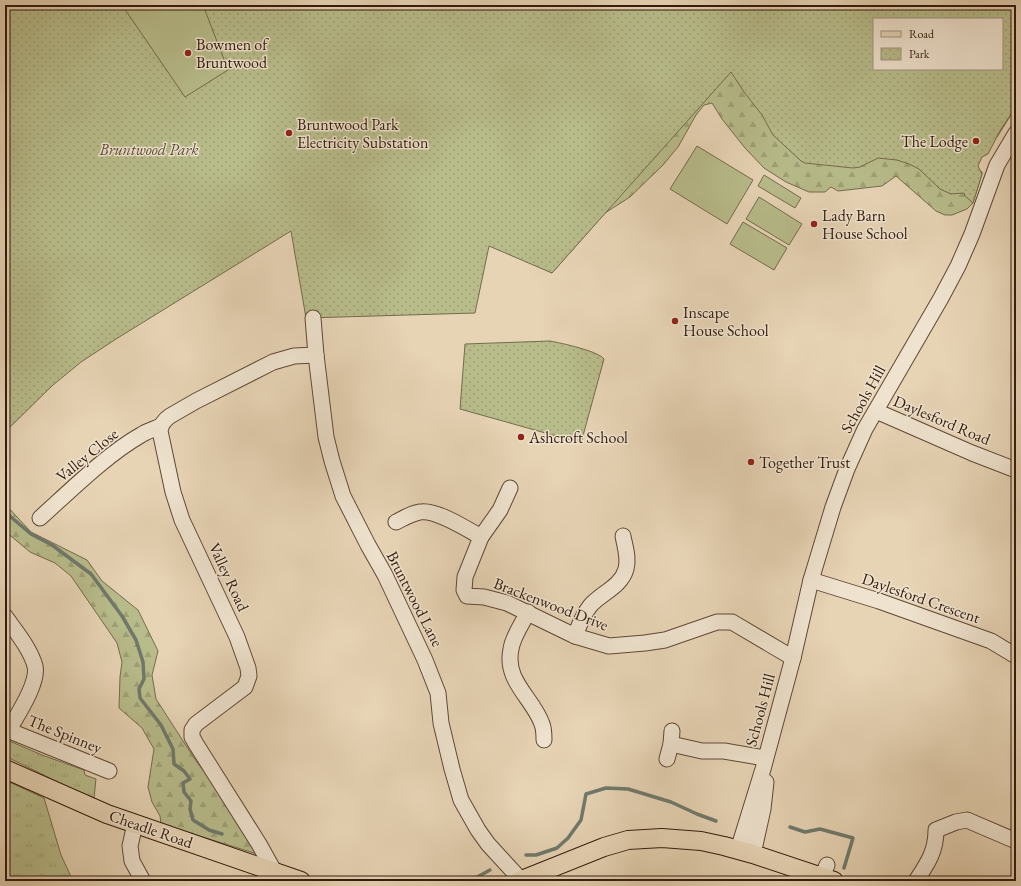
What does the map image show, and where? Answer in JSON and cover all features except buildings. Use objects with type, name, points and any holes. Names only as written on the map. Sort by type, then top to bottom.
[{"type":"main road","name":"Cheadle Road","points":[[5,770],[107,814],[301,881]]},
{"type":"main road","points":[[520,881],[582,855],[628,840],[662,838],[694,841],[746,852],[828,874]]},
{"type":"street","name":"Schools Hill","points":[[746,852],[763,809],[766,790],[764,764],[793,658],[811,580],[833,507],[847,469],[858,443],[958,266],[972,234],[997,165],[1010,156],[1016,133]]},
{"type":"street","name":"Bruntwood Lane","points":[[313,318],[326,437],[339,483],[348,507],[385,575],[428,666],[438,693],[441,723],[461,800],[478,830],[488,844],[520,881]]},
{"type":"street","points":[[161,426],[164,420],[170,416],[266,365],[284,358],[316,355]]},
{"type":"street","name":"Daylesford Road","points":[[876,411],[972,453],[1016,470]]},
{"type":"street","name":"Valley Close","points":[[40,518],[74,487],[116,453],[141,435],[161,426]]},
{"type":"street","name":"Valley Road","points":[[161,426],[160,431],[177,505],[182,520],[237,637],[248,668],[249,676],[245,687],[196,724],[192,730],[192,737],[259,844],[274,871]]},
{"type":"street","name":"Brackenwood Drive","points":[[510,488],[500,510],[481,537],[464,577],[464,590],[467,596],[484,597],[507,603],[528,612],[552,626],[574,636],[609,646],[630,645],[665,640],[717,622],[732,622],[793,658]]},
{"type":"street","points":[[396,522],[417,512],[429,512],[452,520],[481,537]]},
{"type":"street","points":[[574,636],[590,605],[620,581],[626,570],[627,559],[623,536]]},
{"type":"street","name":"Daylesford Crescent","points":[[811,580],[879,601],[991,641],[1016,656]]},
{"type":"street","points":[[528,612],[514,638],[511,648],[511,668],[519,687],[543,724],[544,740]]},
{"type":"street","name":"The Spinney","points":[[5,616],[27,648],[35,668],[33,686],[7,730],[109,771]]},
{"type":"street","points":[[667,759],[672,738],[702,752],[724,751],[764,764]]},
{"type":"street","points":[[918,880],[928,864],[934,850],[930,826],[968,820],[1016,841]]},
{"type":"street","points":[[136,824],[130,846],[132,861],[143,881]]},
{"type":"green space","name":"Bruntwood Park","points":[[5,5],[1016,5],[1016,107],[1001,129],[988,154],[982,157],[978,166],[982,174],[973,203],[963,193],[951,194],[940,189],[919,169],[897,160],[878,158],[860,167],[853,168],[805,163],[801,161],[773,135],[762,115],[731,72],[552,273],[489,246],[475,313],[306,318],[291,231],[116,339],[81,362],[53,385],[5,432]]},
{"type":"green space","name":"Bowmen of Bruntwood","points":[[122,5],[203,5],[228,70],[185,97]]},
{"type":"green space","points":[[647,67],[1002,70],[1016,107],[997,137],[949,154],[982,172],[982,174],[973,203],[967,209],[952,215],[945,215],[936,211],[896,176],[882,186],[838,191],[831,187],[825,192],[809,192],[786,182],[764,168],[745,148],[722,119],[712,103],[704,105],[696,115],[678,147],[663,165],[630,197],[605,213],[552,273],[535,265],[550,245]]},
{"type":"green space","points":[[697,146],[753,180],[727,224],[670,189]]},
{"type":"green space","points":[[764,175],[801,198],[795,208],[758,186]]},
{"type":"green space","points":[[759,197],[802,224],[789,245],[746,219]]},
{"type":"green space","points":[[743,222],[787,248],[774,270],[730,244]]},
{"type":"green space","points":[[550,341],[587,350],[604,359],[581,443],[460,409],[465,344]]},
{"type":"green space","points":[[5,504],[31,532],[87,560],[102,581],[138,610],[158,651],[152,675],[156,699],[257,853],[161,824],[160,816],[152,802],[148,787],[154,749],[142,728],[119,708],[122,662],[117,643],[71,576],[55,563],[30,552],[5,531]]},
{"type":"green space","points":[[5,739],[42,755],[84,770],[85,775],[96,779],[94,798],[72,789],[5,756]]},
{"type":"green space","points":[[5,780],[44,798],[61,855],[73,881],[5,881]]},
{"type":"waterway","points":[[5,512],[31,534],[52,545],[91,574],[122,616],[136,640],[143,662],[144,679],[139,689],[140,698],[161,725],[173,749],[174,764],[184,771],[190,779],[183,783],[184,792],[191,801],[190,809],[193,820],[209,830],[222,834]]},
{"type":"waterway","points":[[526,855],[536,855],[557,848],[568,838],[581,820],[586,794],[606,788],[628,789],[671,802],[716,821]]},
{"type":"waterway","points":[[790,827],[805,832],[820,829],[853,838],[844,868]]},
{"type":"waterway","points":[[470,881],[490,870]]},
{"type":"place","name":"Bowmen of Bruntwood","points":[[188,53]]},
{"type":"place","name":"Bruntwood Park Electricity Substation","points":[[289,133]]},
{"type":"place","name":"The Lodge","points":[[976,141]]},
{"type":"place","name":"Lady Barn House School","points":[[814,224]]},
{"type":"place","name":"Inscape House School","points":[[675,321]]},
{"type":"place","name":"Ashcroft School","points":[[521,437]]},
{"type":"place","name":"Together Trust","points":[[751,462]]}]
